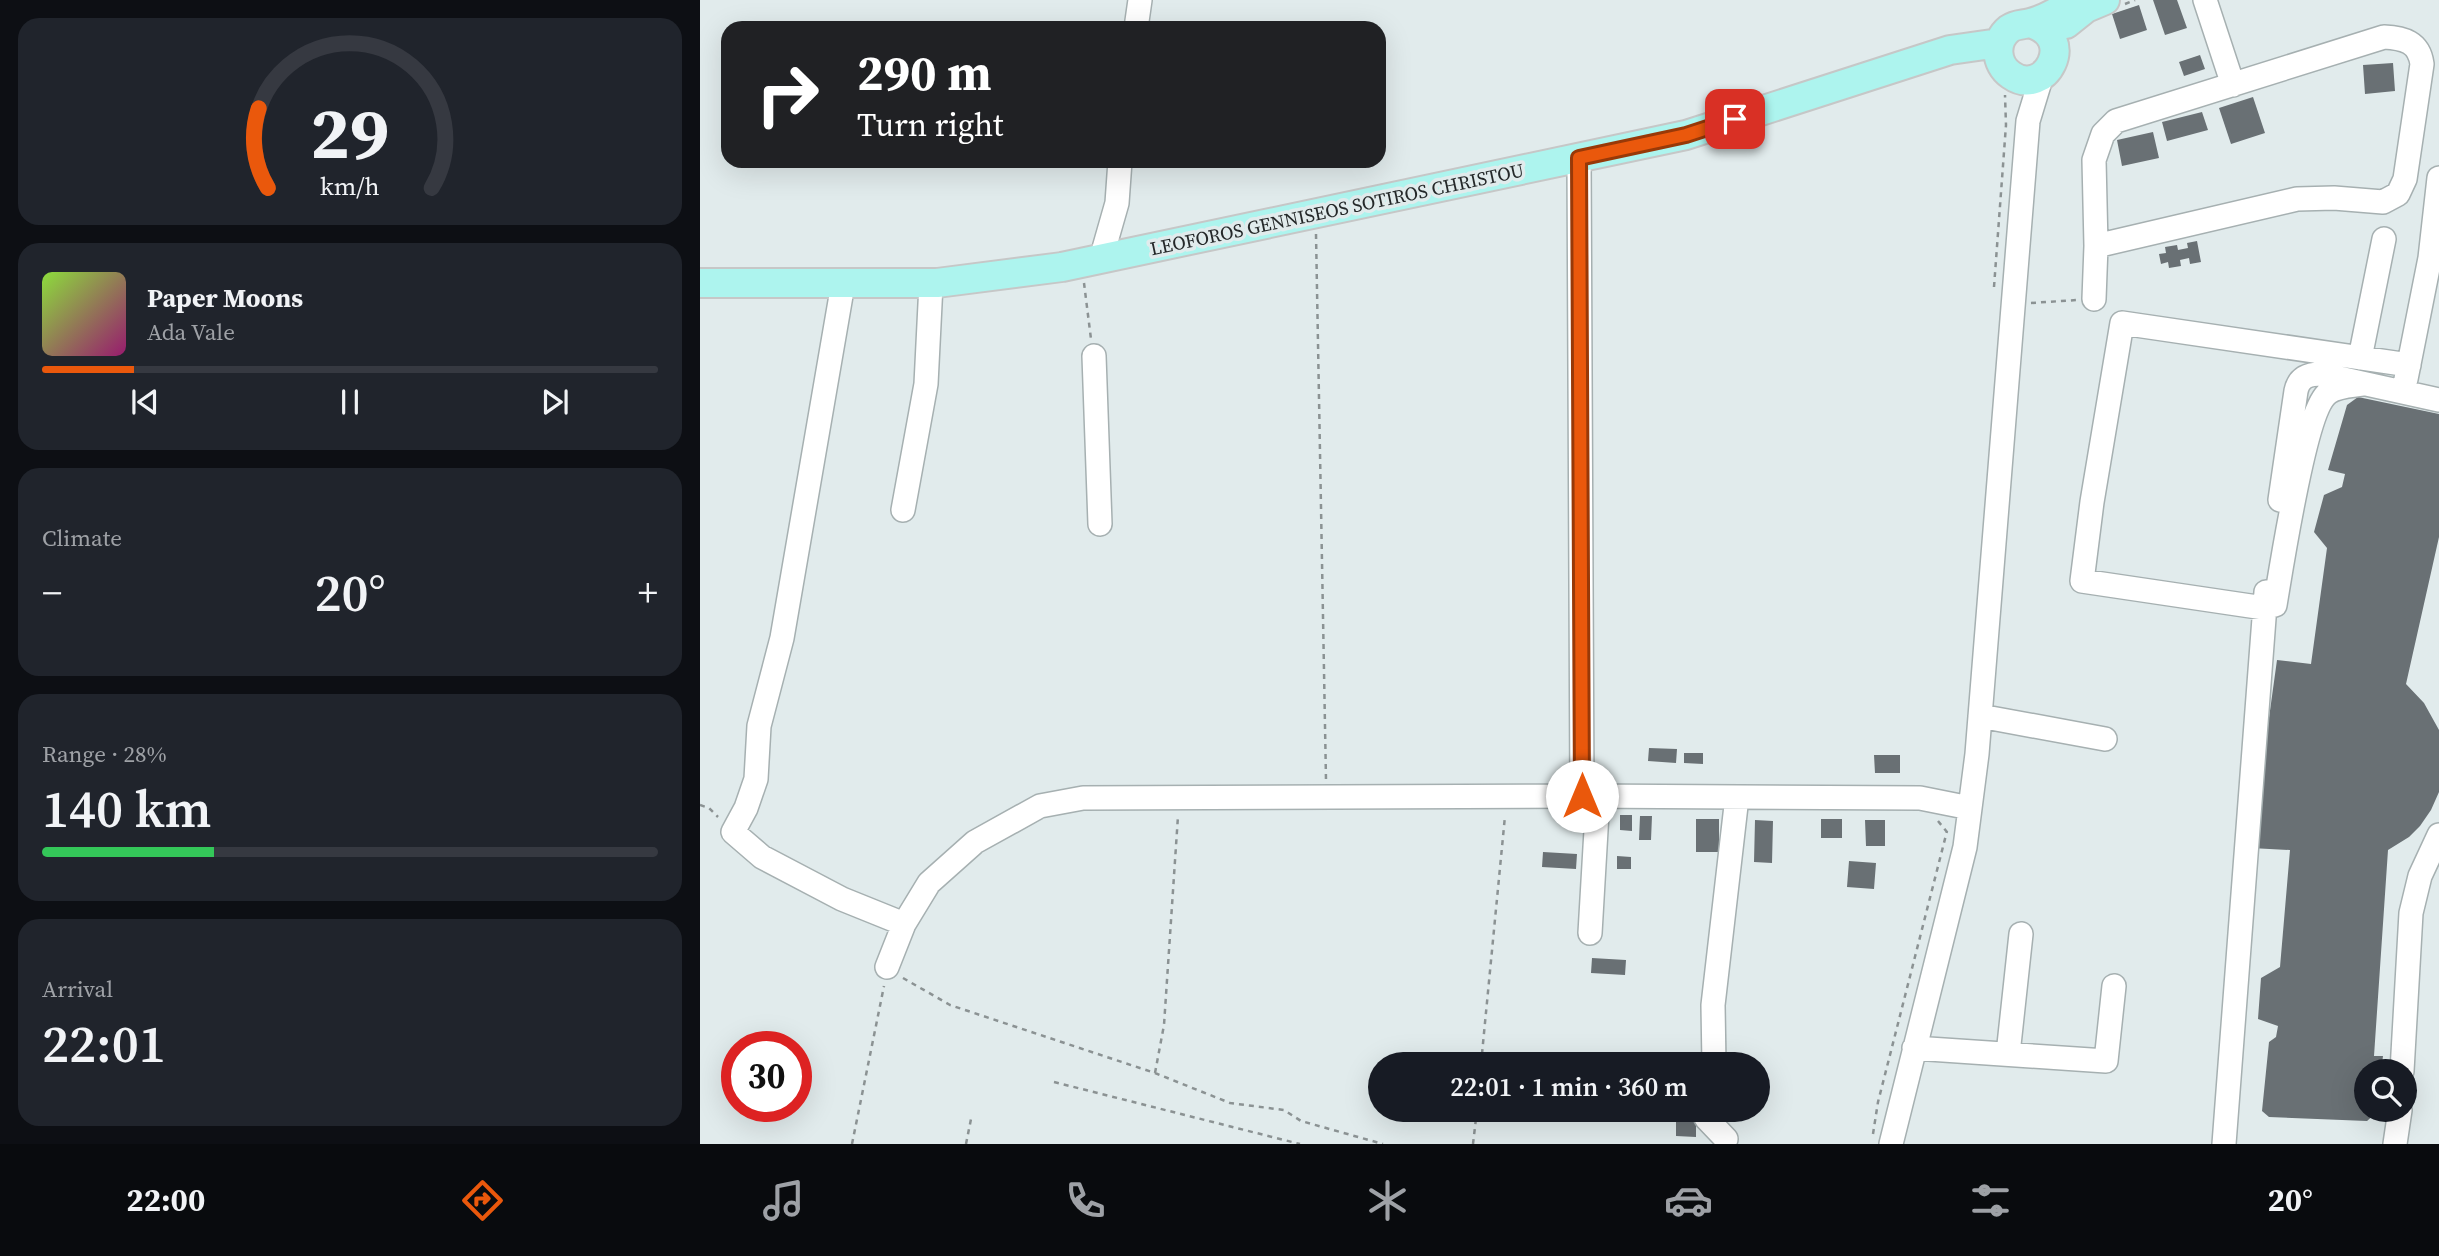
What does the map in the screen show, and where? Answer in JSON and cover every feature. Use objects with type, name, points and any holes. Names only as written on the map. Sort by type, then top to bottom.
[{"type":"main road","points":[[2030,23],[2044,29],[2053,41],[2053,63],[2012,69],[2002,36],[2015,25],[2030,23],[2078,0]]},
{"type":"main road","points":[[2053,41],[2065,24],[2086,8],[2105,0]]},
{"type":"main road","name":"LEOFOROS GENNISEOS SOTIROS CHRISTOU","points":[[700,283],[931,284],[1091,261],[1686,135],[1960,48],[2012,69]]},
{"type":"street","points":[[1137,21],[1140,0]]},
{"type":"street","points":[[2205,0],[2233,85]]},
{"type":"street","points":[[2094,299],[2094,160],[2103,134],[2116,121],[2384,37],[2398,37],[2412,43],[2420,53],[2422,64],[2405,179],[2398,194],[2383,202],[2334,198],[2297,199],[2096,246]]},
{"type":"street","points":[[1882,1142],[1914,1048],[1965,847],[1970,808],[1980,716],[2028,121],[2012,69]]},
{"type":"street","points":[[1579,158],[1590,933]]},
{"type":"street","points":[[1091,261],[1117,203],[1120,168]]},
{"type":"street","points":[[2404,393],[2430,258],[2439,178]]},
{"type":"street","points":[[2360,358],[2384,239]]},
{"type":"street","points":[[843,284],[782,638],[760,726],[756,779],[746,808],[733,832],[762,857],[842,899],[904,924]]},
{"type":"street","points":[[903,510],[926,384],[931,284]]},
{"type":"street","points":[[2263,608],[2081,581],[2120,325],[2125,321],[2409,365]]},
{"type":"street","points":[[1094,356],[1100,524]]},
{"type":"street","points":[[2224,1144],[2263,608],[2297,385],[2304,377],[2321,374],[2439,400]]},
{"type":"street","points":[[1980,716],[2105,739]]},
{"type":"street","points":[[1714,1052],[1713,1005],[1737,797]]},
{"type":"street","points":[[887,967],[904,924],[929,883],[975,842],[1040,806],[1083,798],[1920,798],[1970,808]]},
{"type":"street","points":[[2403,1059],[2411,913],[2417,884],[2437,843]]},
{"type":"street","points":[[2008,1054],[2021,934]]},
{"type":"street","points":[[1914,1048],[2106,1061],[2114,986]]},
{"type":"street","points":[[1710,1122],[1726,1139]]},
{"type":"street","points":[[2395,1144],[2398,1122]]},
{"type":"path","points":[[1994,293],[2006,99],[2012,69]]},
{"type":"path","points":[[1316,213],[1327,798]]},
{"type":"path","points":[[1091,261],[1094,356]]},
{"type":"path","points":[[2024,304],[2094,299]]},
{"type":"path","points":[[1482,1052],[1507,798]]},
{"type":"path","points":[[1154,1073],[1164,1026],[1179,799]]},
{"type":"path","points":[[700,804],[709,808],[733,832]]},
{"type":"path","points":[[1882,1142],[1878,1102],[1947,831],[1933,817]]},
{"type":"path","points":[[852,1144],[880,1016],[887,967],[950,1005],[1154,1073],[1230,1102],[1284,1110],[1301,1121],[1383,1144]]},
{"type":"path","points":[[1054,1082],[1300,1144]]},
{"type":"path","points":[[966,1144],[971,1119]]},
{"type":"path","points":[[1473,1144],[1476,1122]]},
{"type":"building","points":[[2153,0],[2177,0],[2187,28],[2165,35]]},
{"type":"building","points":[[2139,5],[2147,30],[2120,39],[2112,14]]},
{"type":"building","points":[[2200,55],[2205,69],[2184,76],[2179,62]]},
{"type":"building","points":[[2393,63],[2395,91],[2365,94],[2363,65]]},
{"type":"building","points":[[2253,97],[2265,133],[2231,144],[2219,108]]},
{"type":"building","points":[[2202,112],[2208,130],[2167,141],[2162,122]]},
{"type":"building","points":[[2153,132],[2159,158],[2122,166],[2117,140]]},
{"type":"building","points":[[2197,241],[2201,262],[2190,264],[2189,258],[2180,260],[2181,266],[2169,268],[2168,262],[2161,264],[2159,254],[2166,253],[2165,247],[2177,245],[2178,250],[2188,248],[2187,243]]},
{"type":"building","points":[[2358,397],[2439,414],[2439,537],[2406,684],[2424,703],[2439,730],[2439,792],[2420,826],[2409,837],[2388,850],[2374,1056],[2383,1056],[2383,1059],[2354,1059],[2354,1120],[2269,1117],[2262,1111],[2269,1042],[2276,1037],[2278,1026],[2258,1019],[2261,978],[2280,967],[2290,850],[2251,848],[2277,660],[2311,664],[2327,548],[2314,532],[2324,495],[2342,487],[2345,474],[2328,470],[2347,405]]},
{"type":"building","points":[[1649,748],[1677,749],[1676,763],[1648,761]]},
{"type":"building","points":[[1684,753],[1703,753],[1703,764],[1684,763]]},
{"type":"building","points":[[1874,755],[1900,755],[1900,773],[1875,773]]},
{"type":"building","points":[[1620,815],[1632,815],[1632,831],[1620,830]]},
{"type":"building","points":[[1640,816],[1652,816],[1651,840],[1639,840]]},
{"type":"building","points":[[1696,819],[1719,819],[1719,852],[1696,852]]},
{"type":"building","points":[[1821,819],[1842,819],[1842,838],[1821,838]]},
{"type":"building","points":[[1755,820],[1773,821],[1772,863],[1754,862]]},
{"type":"building","points":[[1865,820],[1885,820],[1885,846],[1866,846]]},
{"type":"building","points":[[1543,852],[1577,854],[1576,869],[1542,867]]},
{"type":"building","points":[[1617,856],[1631,857],[1631,869],[1617,869]]},
{"type":"building","points":[[1849,861],[1876,863],[1874,889],[1847,887]]},
{"type":"building","points":[[1592,958],[1626,960],[1625,975],[1591,973]]},
{"type":"building","points":[[1676,1122],[1696,1122],[1696,1137],[1676,1136]]},
{"type":"route","points":[[1582,796],[1579,158],[1686,135],[1735,119]]}]
